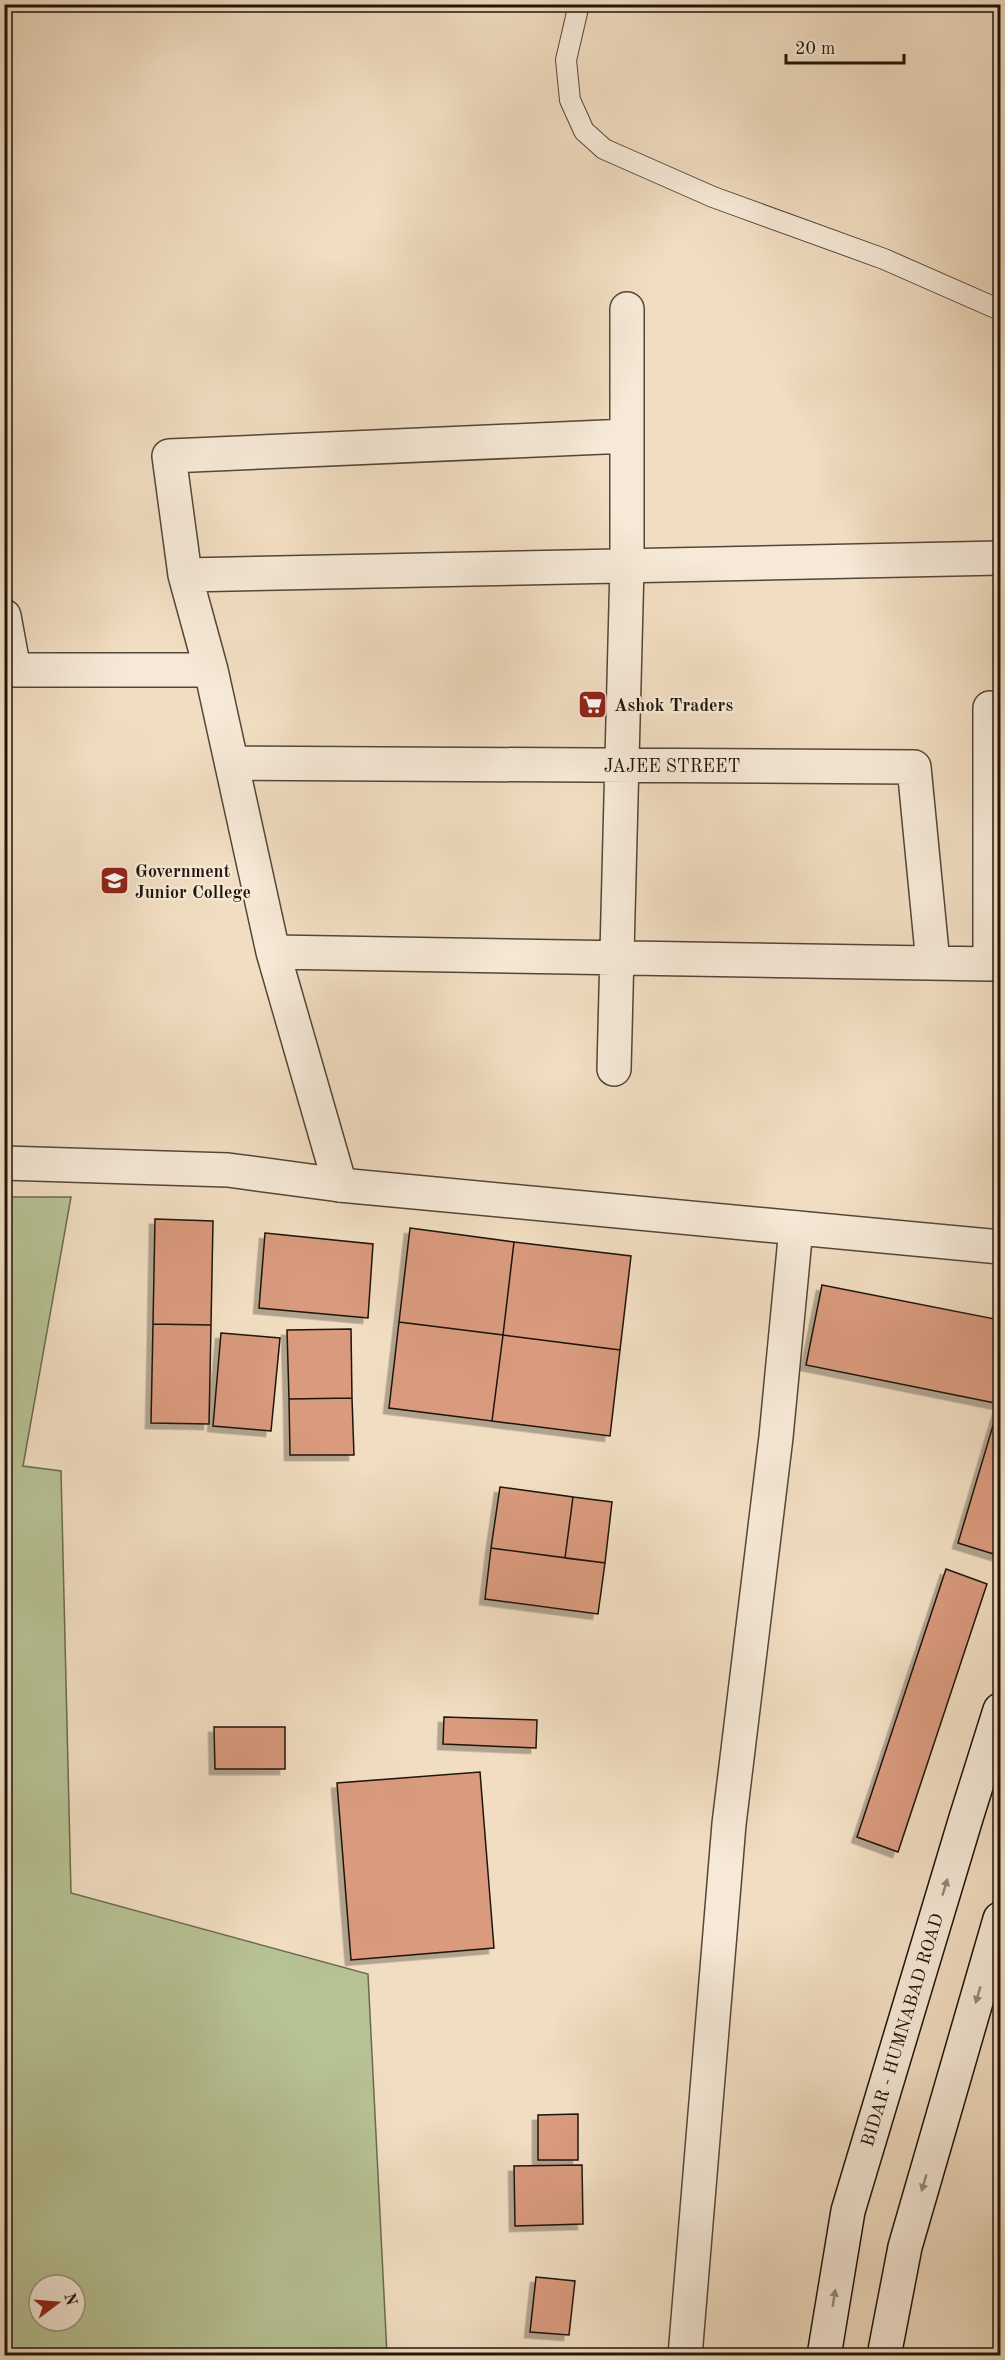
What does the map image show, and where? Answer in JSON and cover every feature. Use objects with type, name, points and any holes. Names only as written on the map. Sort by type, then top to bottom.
[{"type":"street","points":[[614,1069],[627,566],[627,309]]},
{"type":"street","points":[[340,1185],[273,952],[211,670],[185,575],[169,456],[627,436]]},
{"type":"street","points":[[185,575],[1000,558]]},
{"type":"street","points":[[4,616],[14,670],[211,670]]},
{"type":"street","points":[[273,952],[990,964],[990,708]]},
{"type":"street","name":"JAJEE STREET","points":[[232,763],[914,767],[933,963]]},
{"type":"street","points":[[4,1163],[228,1170],[340,1185],[1000,1247]]},
{"type":"street","points":[[685,2355],[729,1824],[776,1437],[796,1228]]},
{"type":"street","name":"BIDAR - HUMNABAD ROAD","points":[[824,2355],[848,2211],[962,1829],[1000,1710]]},
{"type":"street","points":[[884,2355],[905,2247],[1000,1919]]},
{"type":"lane","points":[[579,4],[566,60],[570,100],[584,131],[604,149],[713,197],[884,259],[1000,310]]},
{"type":"green space","points":[[5,1197],[71,1197],[23,1466],[61,1471],[71,1893],[368,1974],[387,2355],[5,2355]]},
{"type":"building","points":[[155,1219],[213,1221],[211,1325],[153,1324]]},
{"type":"building","points":[[410,1228],[514,1242],[503,1335],[399,1322]]},
{"type":"building","points":[[265,1233],[373,1244],[368,1318],[259,1308]]},
{"type":"building","points":[[514,1242],[631,1256],[620,1350],[503,1335]]},
{"type":"building","points":[[822,1285],[1000,1320],[1000,1404],[806,1365]]},
{"type":"building","points":[[399,1322],[503,1335],[492,1421],[389,1408]]},
{"type":"building","points":[[153,1324],[211,1325],[209,1424],[151,1423]]},
{"type":"building","points":[[351,1329],[352,1398],[289,1399],[287,1330]]},
{"type":"building","points":[[221,1333],[280,1338],[271,1431],[213,1426]]},
{"type":"building","points":[[503,1335],[620,1350],[610,1436],[492,1421]]},
{"type":"building","points":[[352,1398],[354,1455],[290,1455],[289,1399]]},
{"type":"building","points":[[1000,1402],[1000,1556],[958,1543]]},
{"type":"building","points":[[500,1487],[573,1497],[565,1558],[491,1548]]},
{"type":"building","points":[[573,1497],[612,1502],[605,1563],[565,1558]]},
{"type":"building","points":[[491,1548],[605,1563],[598,1614],[485,1599]]},
{"type":"building","points":[[946,1569],[987,1584],[898,1852],[857,1837]]},
{"type":"building","points":[[444,1717],[537,1720],[536,1748],[443,1744]]},
{"type":"building","points":[[214,1727],[285,1727],[285,1769],[215,1769]]},
{"type":"building","points":[[480,1772],[494,1948],[351,1960],[337,1783]]},
{"type":"building","points":[[578,2114],[578,2160],[538,2160],[538,2115]]},
{"type":"building","points":[[582,2165],[583,2224],[515,2226],[514,2166]]},
{"type":"building","points":[[536,2277],[575,2281],[569,2335],[530,2332]]},
{"type":"place","name":"Ashok Traders","points":[[593,705]]},
{"type":"place","name":"Government Junior College","points":[[114,881]]}]
